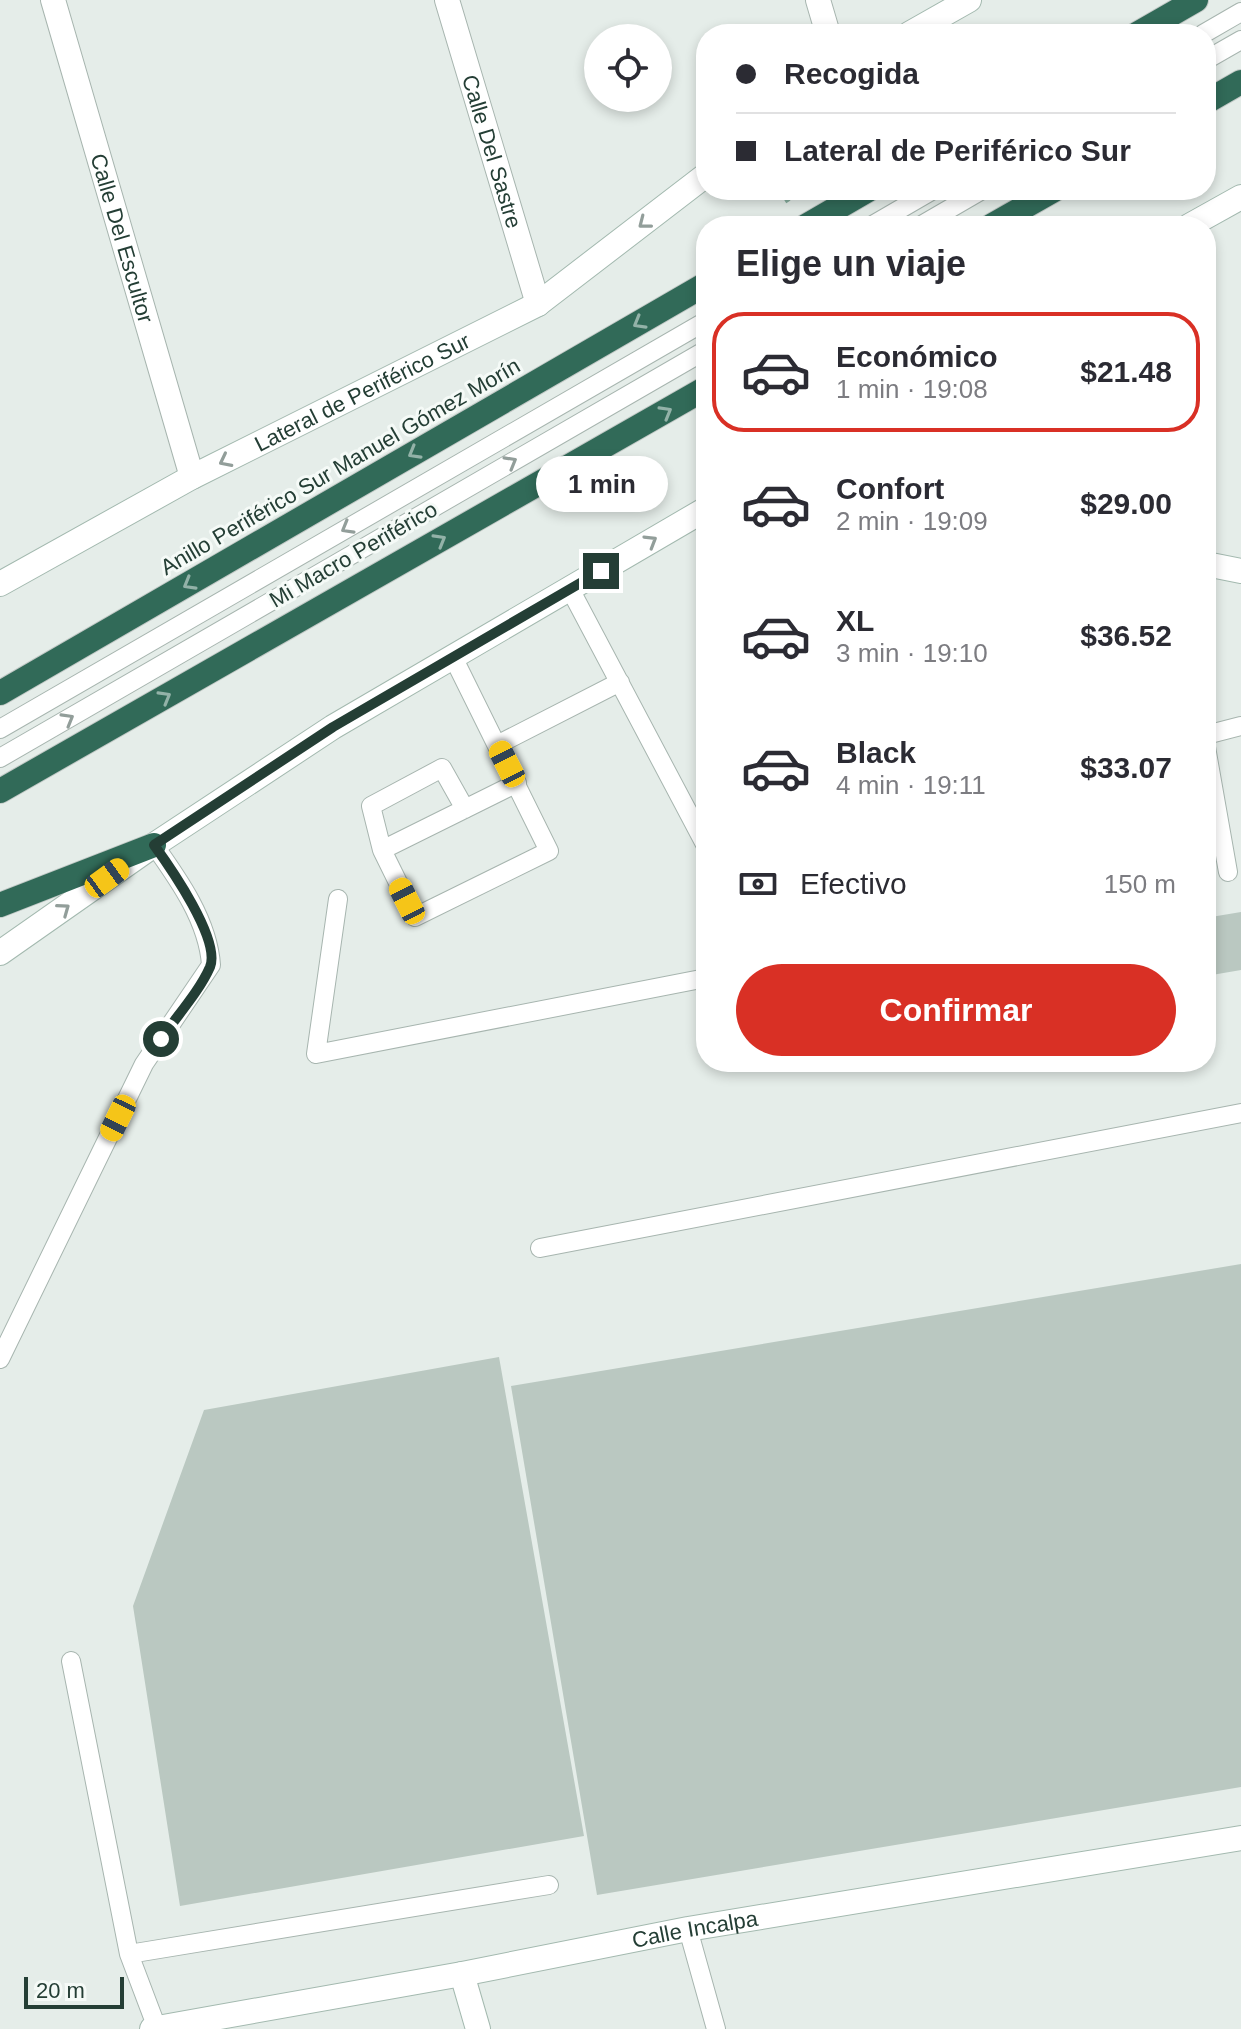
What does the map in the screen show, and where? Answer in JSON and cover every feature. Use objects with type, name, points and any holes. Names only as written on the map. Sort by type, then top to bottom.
[{"type":"highway","points":[[1154,24],[1196,0]]},
{"type":"highway","points":[[1216,96],[1241,82]]},
{"type":"highway","points":[[823,216],[851,200]]},
{"type":"highway","points":[[1008,216],[1036,200]]},
{"type":"highway","name":"Anillo Periférico Sur Manuel Gómez Morín","points":[[0,693],[696,290]]},
{"type":"highway","points":[[0,791],[696,394]]},
{"type":"highway","points":[[0,905],[154,845]]},
{"type":"street","name":"Calle Del Escultor","points":[[53,0],[192,477]]},
{"type":"street","name":"Calle Del Sastre","points":[[447,0],[538,304]]},
{"type":"street","points":[[818,0],[825,24]]},
{"type":"street","points":[[927,24],[969,0]]},
{"type":"street","name":"Lateral de Periférico Sur","points":[[0,584],[192,477],[538,304],[696,183]]},
{"type":"street","points":[[1207,216],[1241,197]]},
{"type":"street","points":[[0,953],[154,845],[333,727],[696,515]]},
{"type":"street","points":[[1216,566],[1241,571]]},
{"type":"street","name":"Calle Incalpa","points":[[154,2029],[462,1974],[688,1929],[1241,1838]]},
{"type":"street","points":[[462,1974],[478,2029]]},
{"type":"lane","points":[[1216,26],[1241,12]]},
{"type":"lane","points":[[1216,54],[1241,40]]},
{"type":"lane","points":[[888,216],[916,200]]},
{"type":"lane","points":[[937,216],[965,200]]},
{"type":"lane","name":"Mi Macro Periférico","points":[[0,729],[696,327]]},
{"type":"lane","name":"Mi Macro Periférico","points":[[0,758],[696,356]]},
{"type":"lane","points":[[570,589],[696,827]]},
{"type":"lane","points":[[453,657],[549,851],[415,917],[382,850],[371,806],[442,768],[465,809]]},
{"type":"lane","points":[[497,745],[620,682]]},
{"type":"lane","points":[[1216,732],[1241,726]]},
{"type":"lane","points":[[382,850],[517,783]]},
{"type":"lane","points":[[1216,804],[1228,872]]},
{"type":"lane","points":[[0,1359],[144,1064],[211,965],[210,947],[183,885],[154,845]]},
{"type":"lane","points":[[338,899],[316,1054],[696,980]]},
{"type":"lane","points":[[540,1248],[1241,1113]]},
{"type":"lane","points":[[71,1661],[129,1954],[154,2029]]},
{"type":"lane","points":[[129,1954],[549,1885]]},
{"type":"lane","points":[[688,1929],[716,2029]]},
{"type":"building","points":[[1241,912],[1241,970],[1216,974],[1216,916]]},
{"type":"building","points":[[1241,1264],[1241,1787],[597,1895],[511,1386]]},
{"type":"building","points":[[499,1357],[584,1836],[180,1906],[133,1606],[204,1410]]},
{"type":"route","points":[[161,1039],[211,965],[210,947],[183,885],[154,845],[333,727],[601,571]]}]
